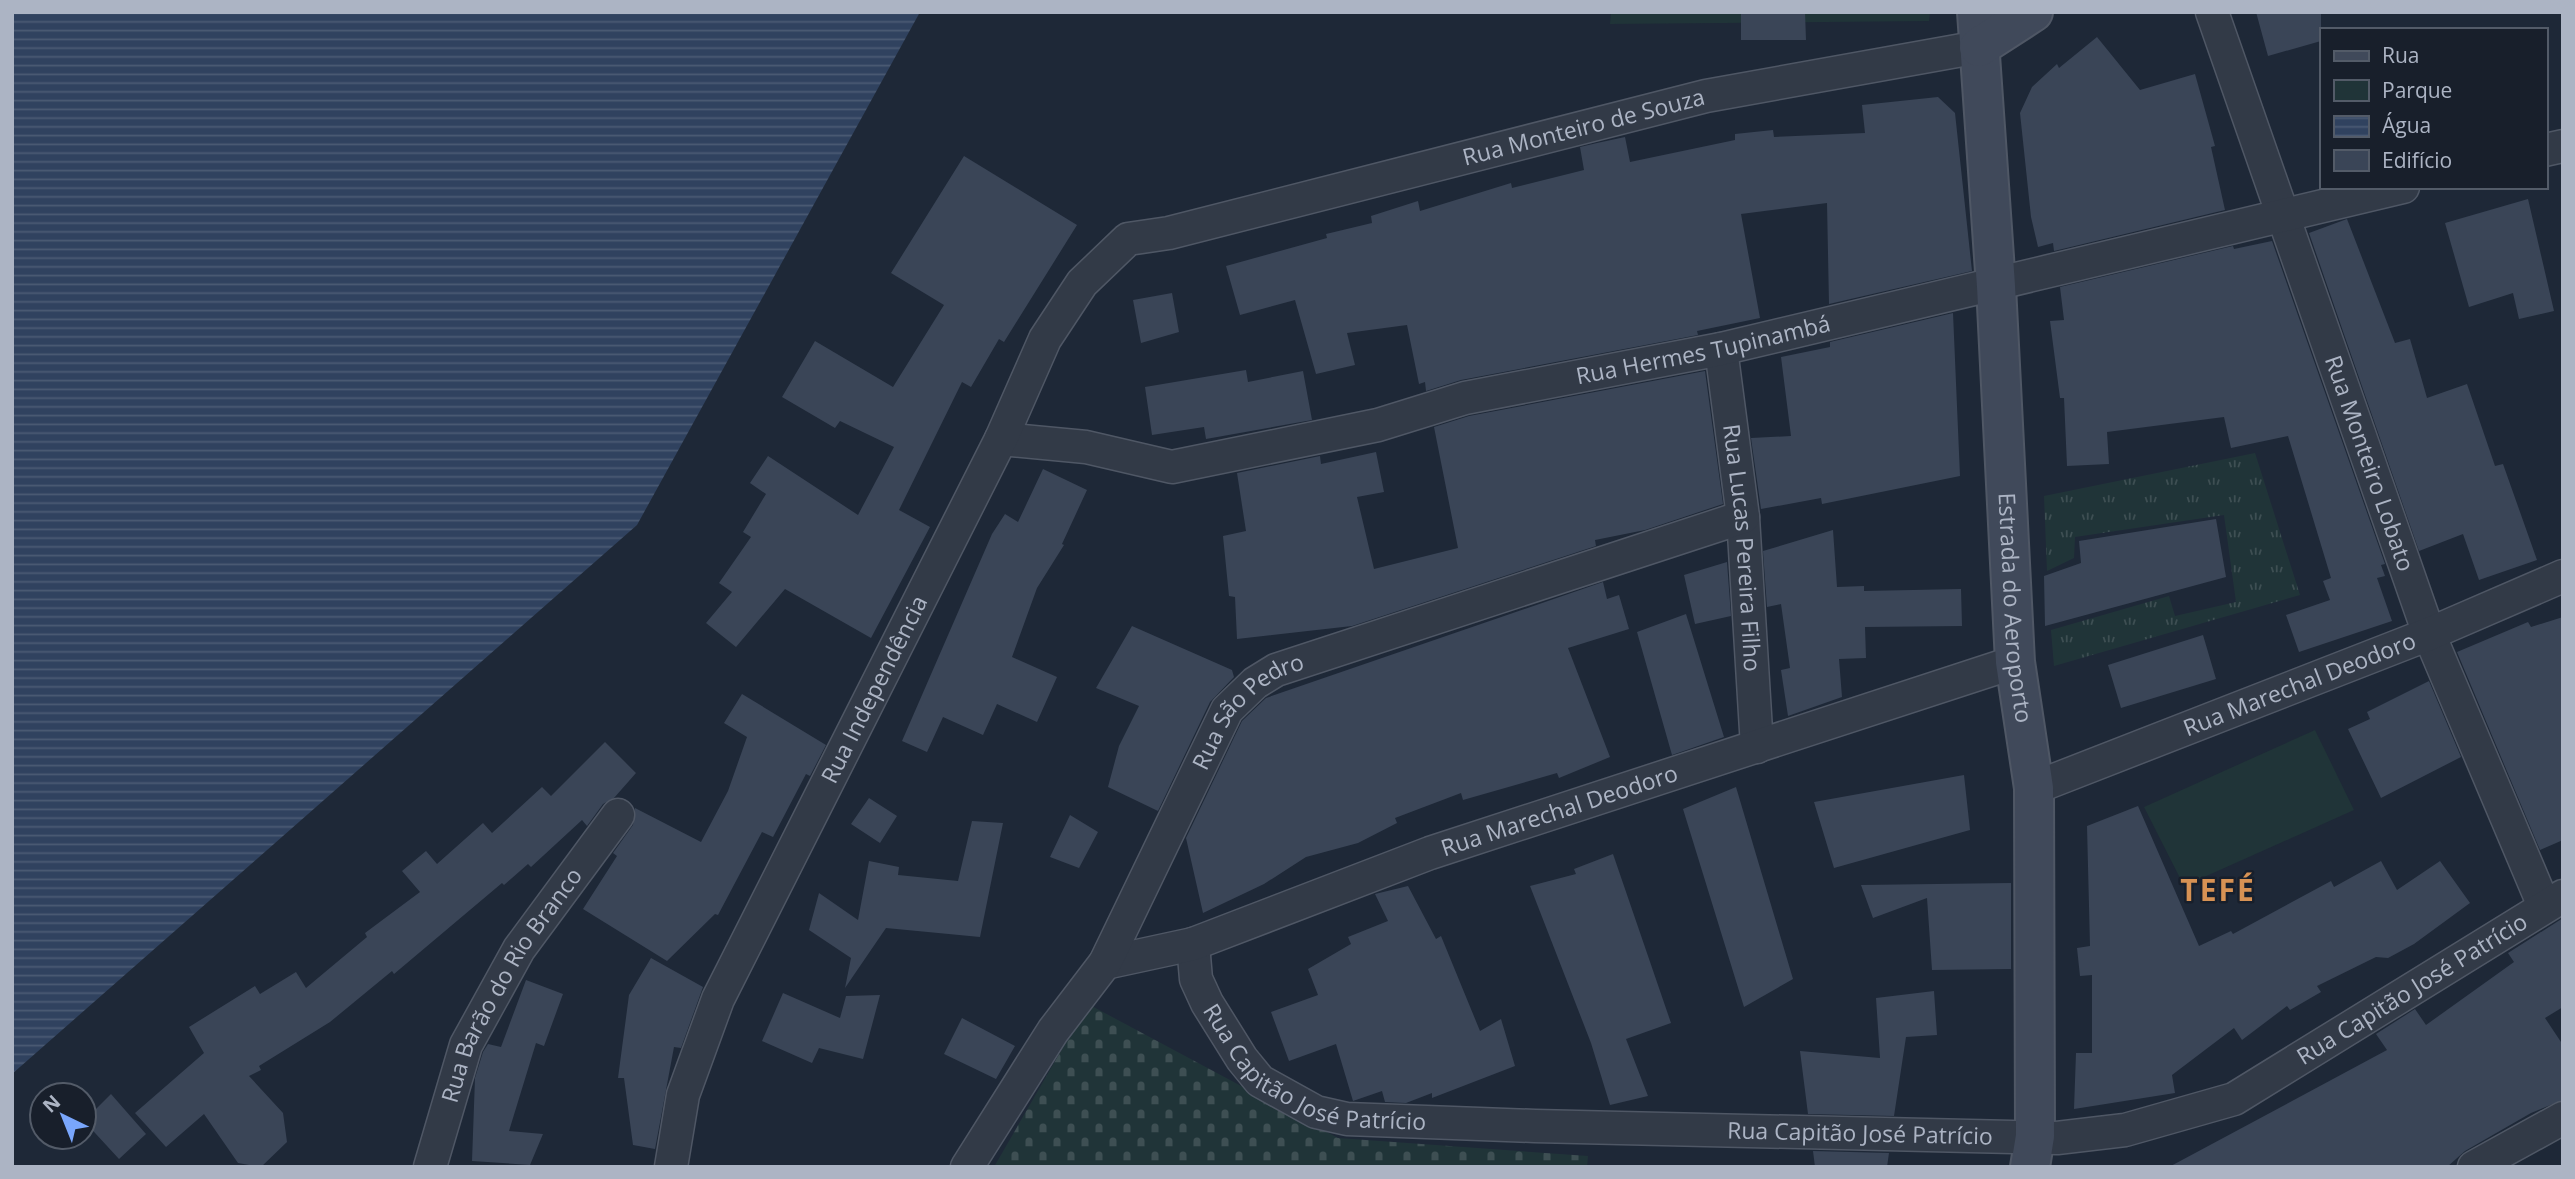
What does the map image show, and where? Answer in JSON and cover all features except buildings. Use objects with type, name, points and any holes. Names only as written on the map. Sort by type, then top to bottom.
[{"type":"street","name":"Rua Monteiro de Souza","points":[[1128,239],[1169,233],[1706,96],[1978,30],[2033,12]]},
{"type":"street","name":"Rua Monteiro Lobato","points":[[2212,12],[2429,635],[2553,901]]},
{"type":"street","name":"Estrada do Aeroporto","points":[[1978,30],[1996,286],[2015,662],[2034,788],[2032,1151]]},
{"type":"street","name":"Rua Hermes Tupinambá","points":[[1001,439],[1086,447],[1172,467],[1378,425],[1465,398],[1721,349],[2283,218],[2395,189]]},
{"type":"street","name":"Rua Independência","points":[[671,1167],[683,1096],[718,999],[1001,439],[1045,339],[1082,283],[1128,239]]},
{"type":"street","name":"Rua Lucas Pereira Filho","points":[[1721,349],[1743,517],[1757,747]]},
{"type":"street","name":"Rua São Pedro","points":[[967,1167],[1053,1031],[1104,963],[1227,710],[1255,683],[1276,670],[1743,517]]},
{"type":"street","name":"Rua Marechal Deodoro","points":[[2034,788],[2429,635],[2563,576]]},
{"type":"street","name":"Rua Marechal Deodoro","points":[[1104,963],[1193,944],[1430,853],[2015,662]]},
{"type":"street","name":"Rua Barão do Rio Branco","points":[[430,1167],[466,1045],[519,949],[618,815]]},
{"type":"street","name":"Rua Capitão José Patrício","points":[[1193,944],[1196,979],[1207,1003],[1242,1059],[1260,1081],[1316,1112],[1347,1119],[2032,1151],[2057,1138],[2125,1130],[2234,1099],[2553,901]]},
{"type":"street","points":[[2474,1167],[2563,1118]]},
{"type":"green space","points":[[1611,12],[1930,12],[1929,21],[1610,24]]},
{"type":"green space","points":[[2255,453],[2300,595],[2054,666],[2051,630],[2169,596],[2175,616],[2236,602],[2224,515],[2075,537],[2074,558],[2047,571],[2044,496]]},
{"type":"green space","points":[[2315,730],[2354,810],[2184,886],[2144,807]]},
{"type":"green space","points":[[1088,1004],[1338,1138],[1588,1156],[1587,1167],[994,1167]]},
{"type":"water","points":[[12,12],[920,12],[637,525],[12,1074]]},
{"type":"district","name":"TEFÉ","points":[[2218,891]]}]
